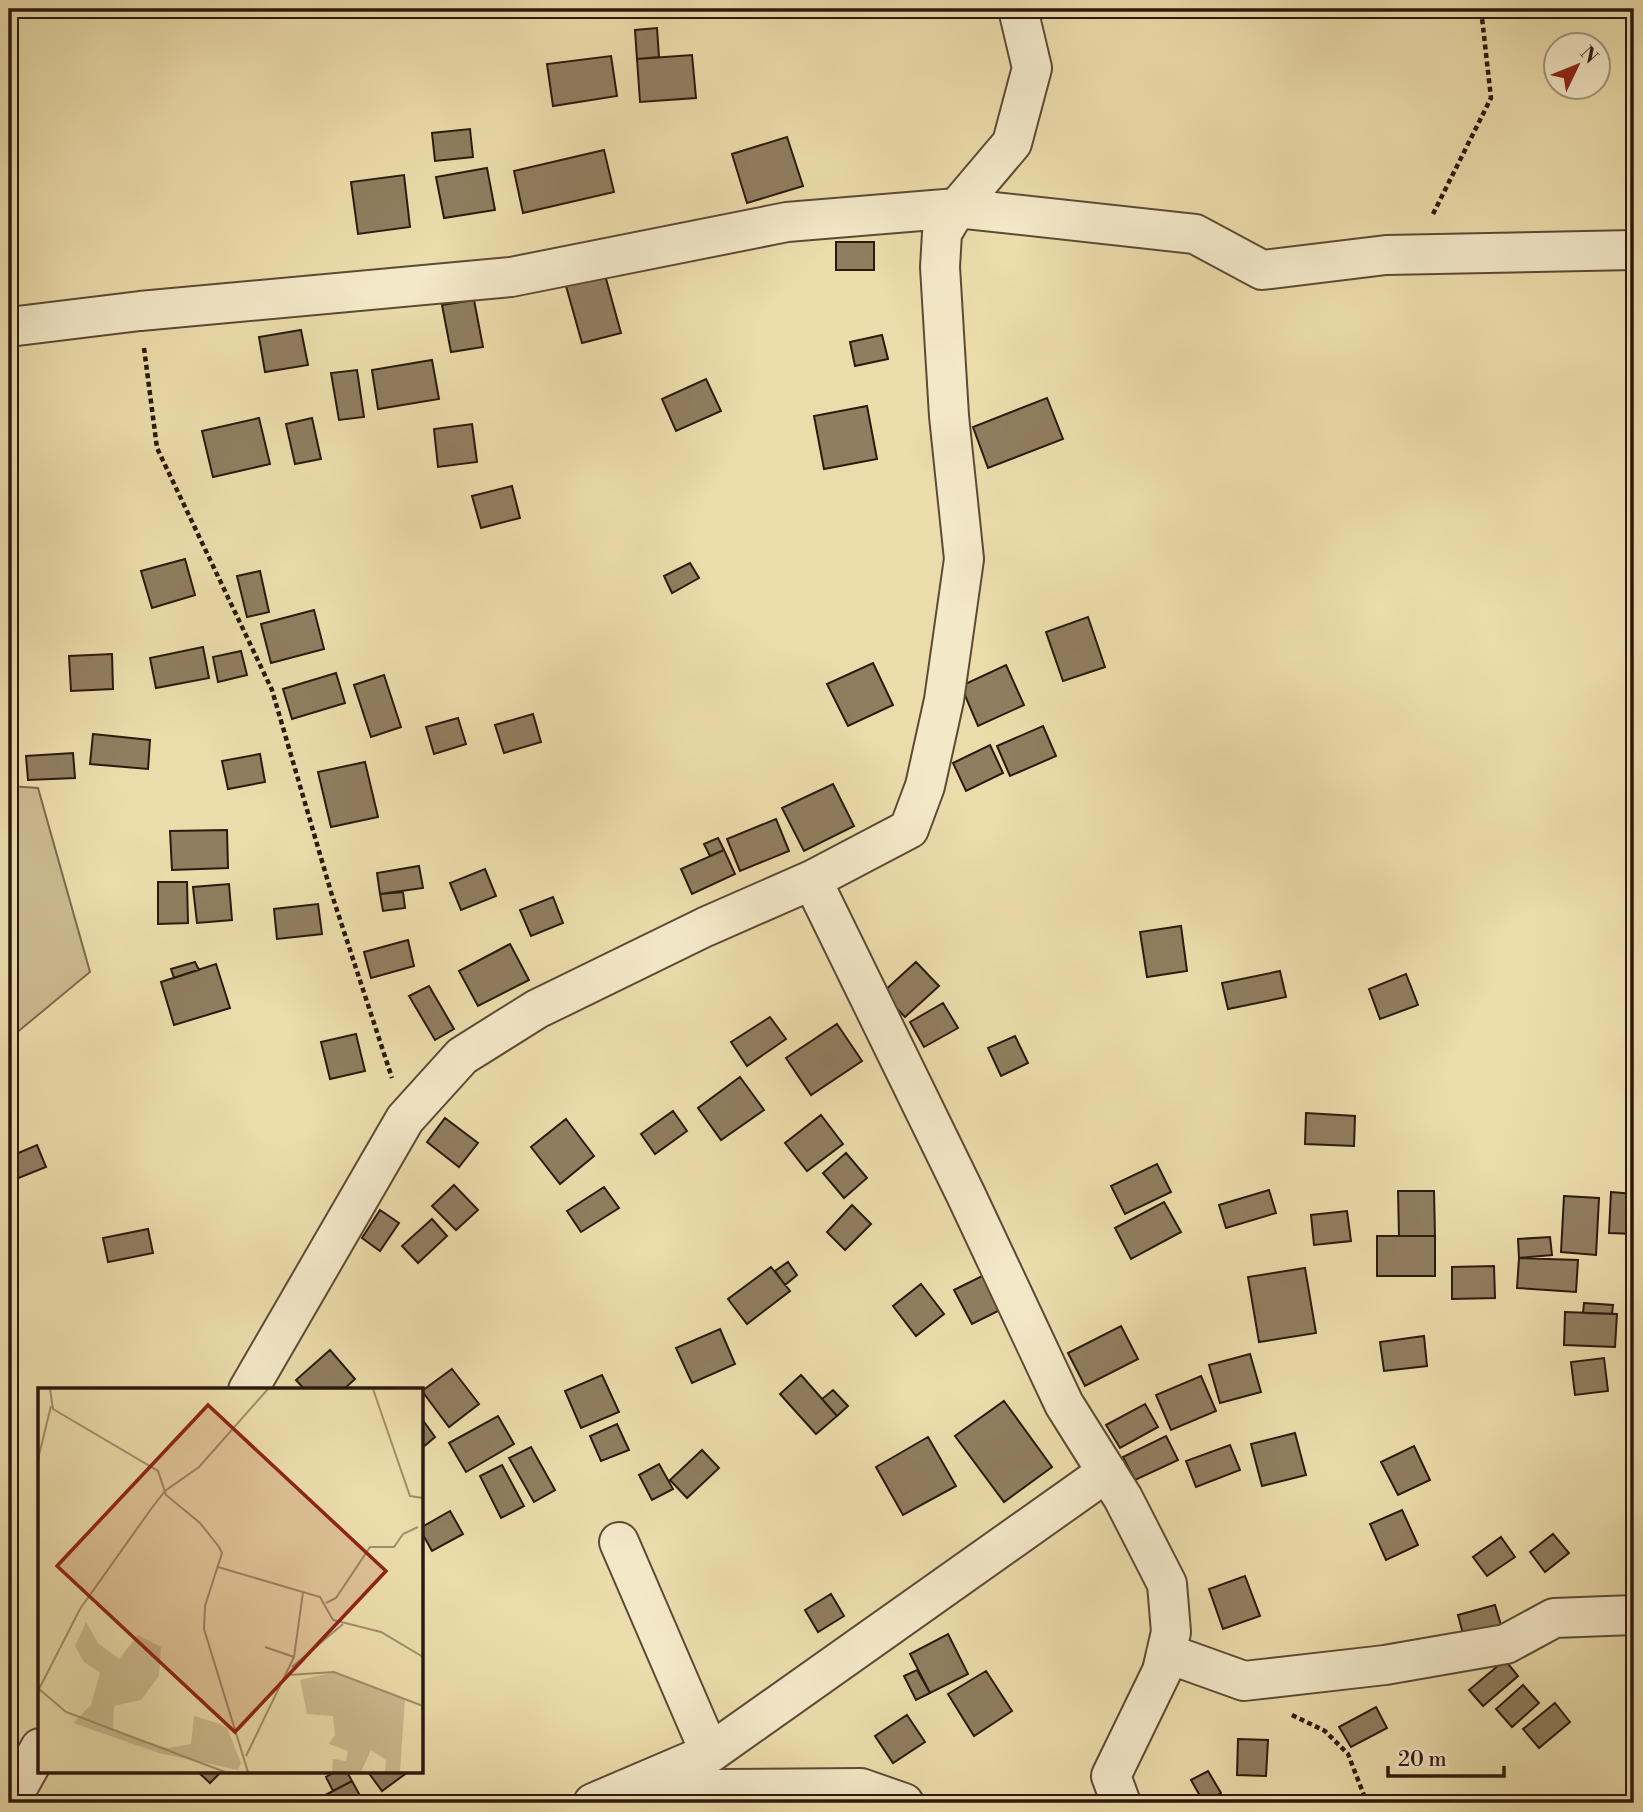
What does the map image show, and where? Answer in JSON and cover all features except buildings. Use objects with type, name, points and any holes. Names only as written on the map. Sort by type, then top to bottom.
[{"type":"street","points":[[249,1388],[405,1119],[462,1056],[537,1009],[705,927],[812,880],[909,828],[925,786],[944,700],[964,559],[949,416],[940,267],[942,233],[957,208],[1012,143],[1032,68],[1018,9]]},
{"type":"street","points":[[9,327],[140,311],[511,277],[788,222],[957,208],[1195,234],[1262,270],[1386,256],[1634,250]]},
{"type":"street","points":[[812,880],[966,1195],[1064,1405],[1123,1498],[1167,1584],[1171,1632],[1162,1671],[1111,1776],[1121,1803]]},
{"type":"street","points":[[593,1803],[709,1753],[1107,1472]]},
{"type":"street","points":[[619,1542],[709,1753]]},
{"type":"street","points":[[1166,1653],[1244,1681],[1385,1665],[1506,1644],[1554,1618],[1634,1615]]},
{"type":"street","points":[[9,1803],[38,1752]]},
{"type":"street","points":[[632,1786],[722,1789],[861,1788],[904,1803]]},
{"type":"path","points":[[1386,256],[1430,220],[1491,98],[1481,9]]},
{"type":"path","points":[[140,311],[157,448],[272,690],[331,892],[405,1119]]},
{"type":"path","points":[[1278,1677],[1286,1713],[1325,1731],[1348,1754],[1367,1803]]},
{"type":"shaded area","points":[[9,786],[38,788],[90,972],[9,1039]]}]
